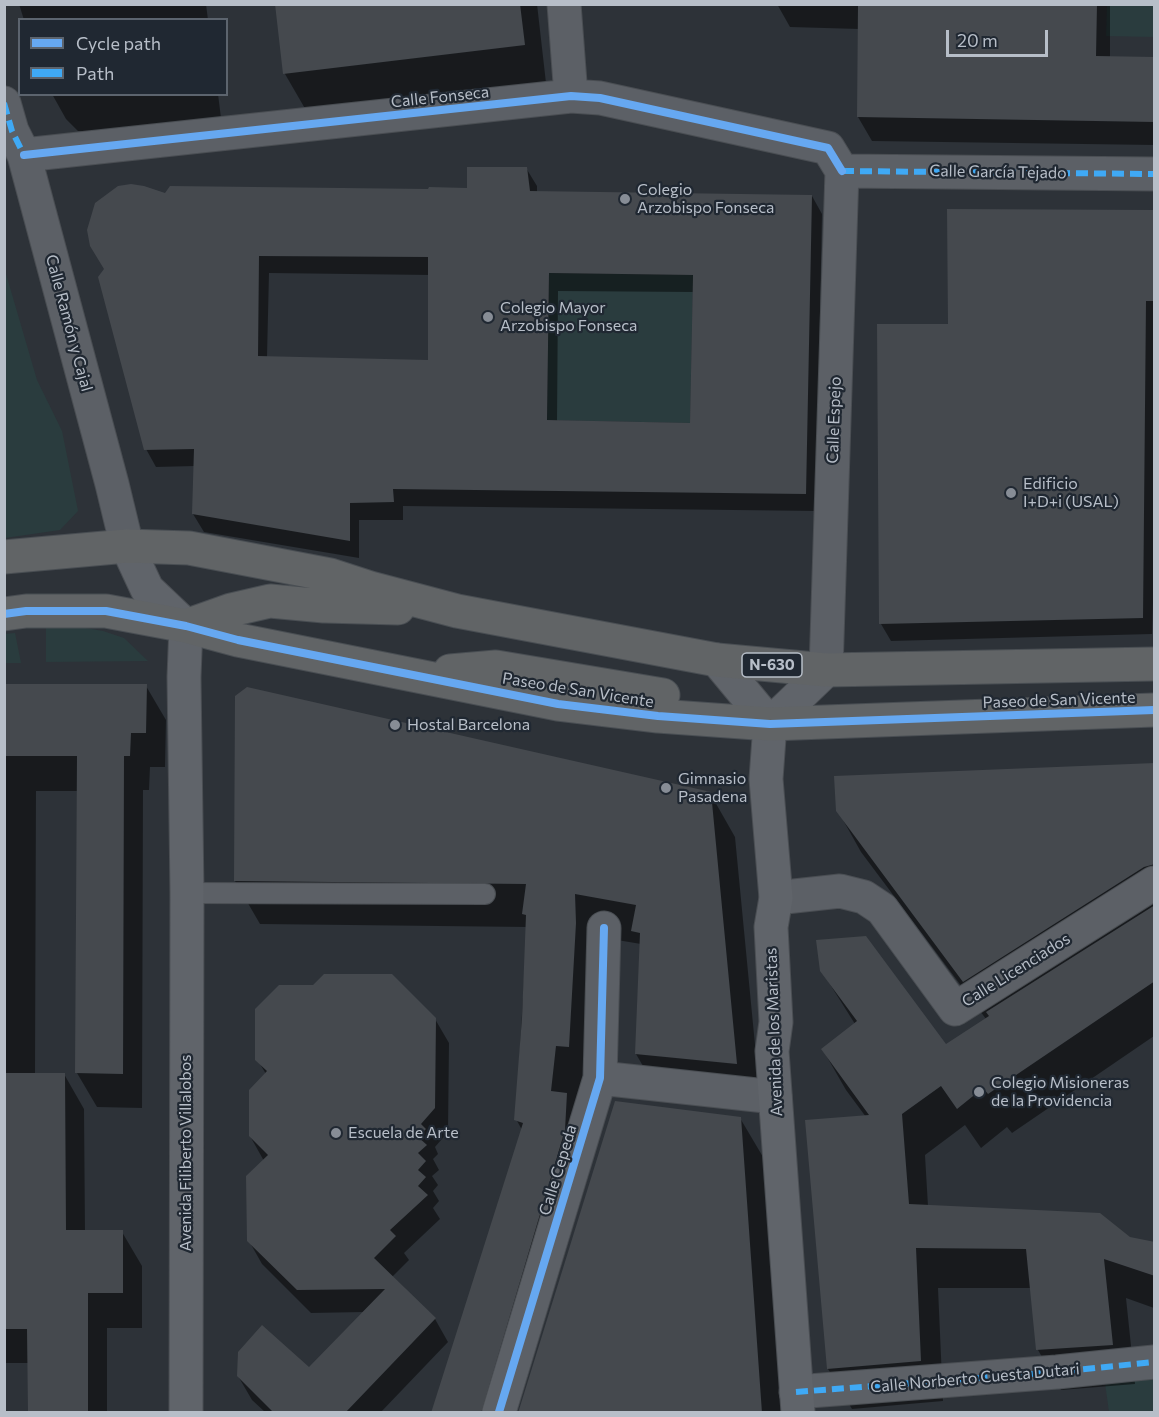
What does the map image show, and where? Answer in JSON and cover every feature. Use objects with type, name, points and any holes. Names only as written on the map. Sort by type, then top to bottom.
[{"type":"highway","name":"Paseo de San Vicente","points":[[4,557],[127,546],[189,548],[330,574],[370,588],[457,611],[717,660],[826,670],[1155,664]]},
{"type":"highway","name":"Paseo de San Vicente","points":[[186,626],[231,610],[270,601],[324,606],[457,611]]},
{"type":"highway","name":"Paseo de San Vicente","points":[[4,614],[26,611],[105,611],[186,626],[238,640],[581,707],[658,717],[770,711],[1155,710]]},
{"type":"main road","points":[[127,546],[147,589],[186,626]]},
{"type":"main road","name":"Avenida Filiberto Villalobos","points":[[186,626],[184,677],[187,893],[186,1413]]},
{"type":"main road","points":[[717,660],[770,711],[826,670]]},
{"type":"main road","name":"Avenida de los Maristas","points":[[770,711],[766,779],[776,898],[771,927],[776,1022],[772,1051],[797,1402]]},
{"type":"street","points":[[564,4],[571,96]]},
{"type":"street","name":"Calle Fonseca","points":[[24,155],[571,96],[600,98],[828,148],[842,171]]},
{"type":"street","name":"Calle Ramón y Cajal","points":[[4,103],[12,131],[24,155],[127,546]]},
{"type":"street","name":"Calle García Tejado","points":[[842,171],[1155,174]]},
{"type":"street","name":"Calle Espejo","points":[[826,670],[842,171]]},
{"type":"street","name":"Calle Licenciados","points":[[776,898],[840,891],[864,897],[882,909],[955,1009],[1155,883]]},
{"type":"street","name":"Calle Cepeda","points":[[499,1413],[600,1078],[604,928]]},
{"type":"street","points":[[600,1078],[775,1097]]},
{"type":"street","name":"Calle Norberto Cuesta Dutari","points":[[797,1402],[1155,1362]]},
{"type":"lane","points":[[187,893],[485,894]]},
{"type":"shaded area","points":[[1107,5],[1154,5],[1154,37],[1106,36]]},
{"type":"shaded area","points":[[4,267],[37,380],[62,431],[78,511],[60,530],[5,538]]},
{"type":"shaded area","points":[[549,273],[693,275],[690,423],[547,420]]},
{"type":"shaded area","points":[[75,626],[103,631],[124,638],[148,661],[46,662],[46,628]]},
{"type":"shaded area","points":[[15,633],[21,663],[5,663],[5,634]]},
{"type":"shaded area","points":[[1154,1376],[1154,1412],[1109,1412],[1105,1383]]},
{"type":"building","points":[[275,4],[520,4],[525,45],[283,74]]},
{"type":"building","points":[[1012,4],[1097,4],[1096,56],[1155,57],[1155,122],[857,117],[858,6],[1012,6]]},
{"type":"building","points":[[467,167],[527,167],[530,191],[812,195],[806,494],[393,489],[394,502],[350,503],[350,541],[192,514],[194,449],[144,450],[98,277],[104,269],[90,246],[87,230],[95,203],[118,186],[131,184],[165,193],[170,186],[467,188]],"holes":[[[259,256],[428,257],[428,360],[258,356]],[[549,273],[693,275],[690,423],[547,420]]]},
{"type":"building","name":"Edificio I+D+i (USAL)","points":[[947,209],[1155,210],[1155,301],[1146,301],[1143,618],[879,624],[877,324],[948,324]]},
{"type":"building","points":[[4,684],[147,684],[146,733],[131,733],[130,756],[124,756],[123,1074],[75,1073],[77,756],[4,756]]},
{"type":"building","points":[[247,687],[711,792],[737,1064],[635,1054],[640,933],[631,931],[636,905],[575,894],[576,923],[569,1047],[556,1046],[551,1091],[567,1093],[565,1130],[481,1413],[431,1413],[523,1123],[514,1120],[522,1018],[526,915],[522,914],[526,884],[234,881],[235,696]]},
{"type":"building","points":[[1155,763],[1155,864],[1144,867],[963,982],[836,811],[834,776]]},
{"type":"building","points":[[1155,905],[1155,981],[988,1094],[983,1088],[957,1109],[941,1086],[902,1114],[909,1204],[1100,1213],[1130,1237],[1155,1242],[1155,1276],[1104,1259],[1113,1345],[1036,1350],[1026,1249],[916,1248],[921,1361],[827,1369],[805,1120],[869,1115],[821,1049],[857,1021],[820,971],[816,940],[866,936],[946,1044],[989,1016],[986,1012]]},
{"type":"building","name":"Escuela de Arte","points":[[324,974],[392,974],[436,1018],[435,1108],[421,1124],[426,1129],[418,1137],[427,1145],[418,1153],[426,1161],[418,1170],[426,1177],[418,1186],[428,1195],[390,1230],[396,1236],[374,1258],[436,1318],[345,1413],[274,1413],[237,1376],[238,1352],[262,1325],[309,1367],[385,1289],[297,1290],[247,1241],[246,1176],[268,1155],[249,1136],[249,1090],[267,1071],[255,1060],[255,1009],[279,985],[313,985]]},
{"type":"building","points":[[4,1073],[65,1073],[66,1230],[123,1230],[123,1293],[88,1293],[88,1413],[28,1413],[27,1329],[4,1329]]},
{"type":"building","points":[[615,1101],[741,1117],[762,1413],[518,1413]]},
{"type":"marked path","points":[[4,103],[12,131],[24,155]]},
{"type":"marked path","points":[[842,171],[1154,174]]},
{"type":"marked path","points":[[796,1392],[1057,1372],[1154,1362]]},
{"type":"cycle path","points":[[24,155],[571,96],[600,98],[828,148],[842,171]]},
{"type":"cycle path","points":[[4,614],[26,611],[106,611],[186,626],[238,640],[558,704],[658,716],[770,724],[1154,710]]},
{"type":"cycle path","points":[[499,1412],[600,1078],[604,928]]},
{"type":"place","name":"Colegio Arzobispo Fonseca","points":[[625,199]]},
{"type":"place","name":"Colegio Mayor Arzobispo Fonseca","points":[[488,317]]},
{"type":"place","name":"Edificio I+D+i (USAL)","points":[[1011,493]]},
{"type":"place","name":"Hostal Barcelona","points":[[395,725]]},
{"type":"place","name":"Gimnasio Pasadena","points":[[666,788]]},
{"type":"place","name":"Colegio Misioneras de la Providencia","points":[[979,1092]]},
{"type":"place","name":"Escuela de Arte","points":[[336,1133]]}]
